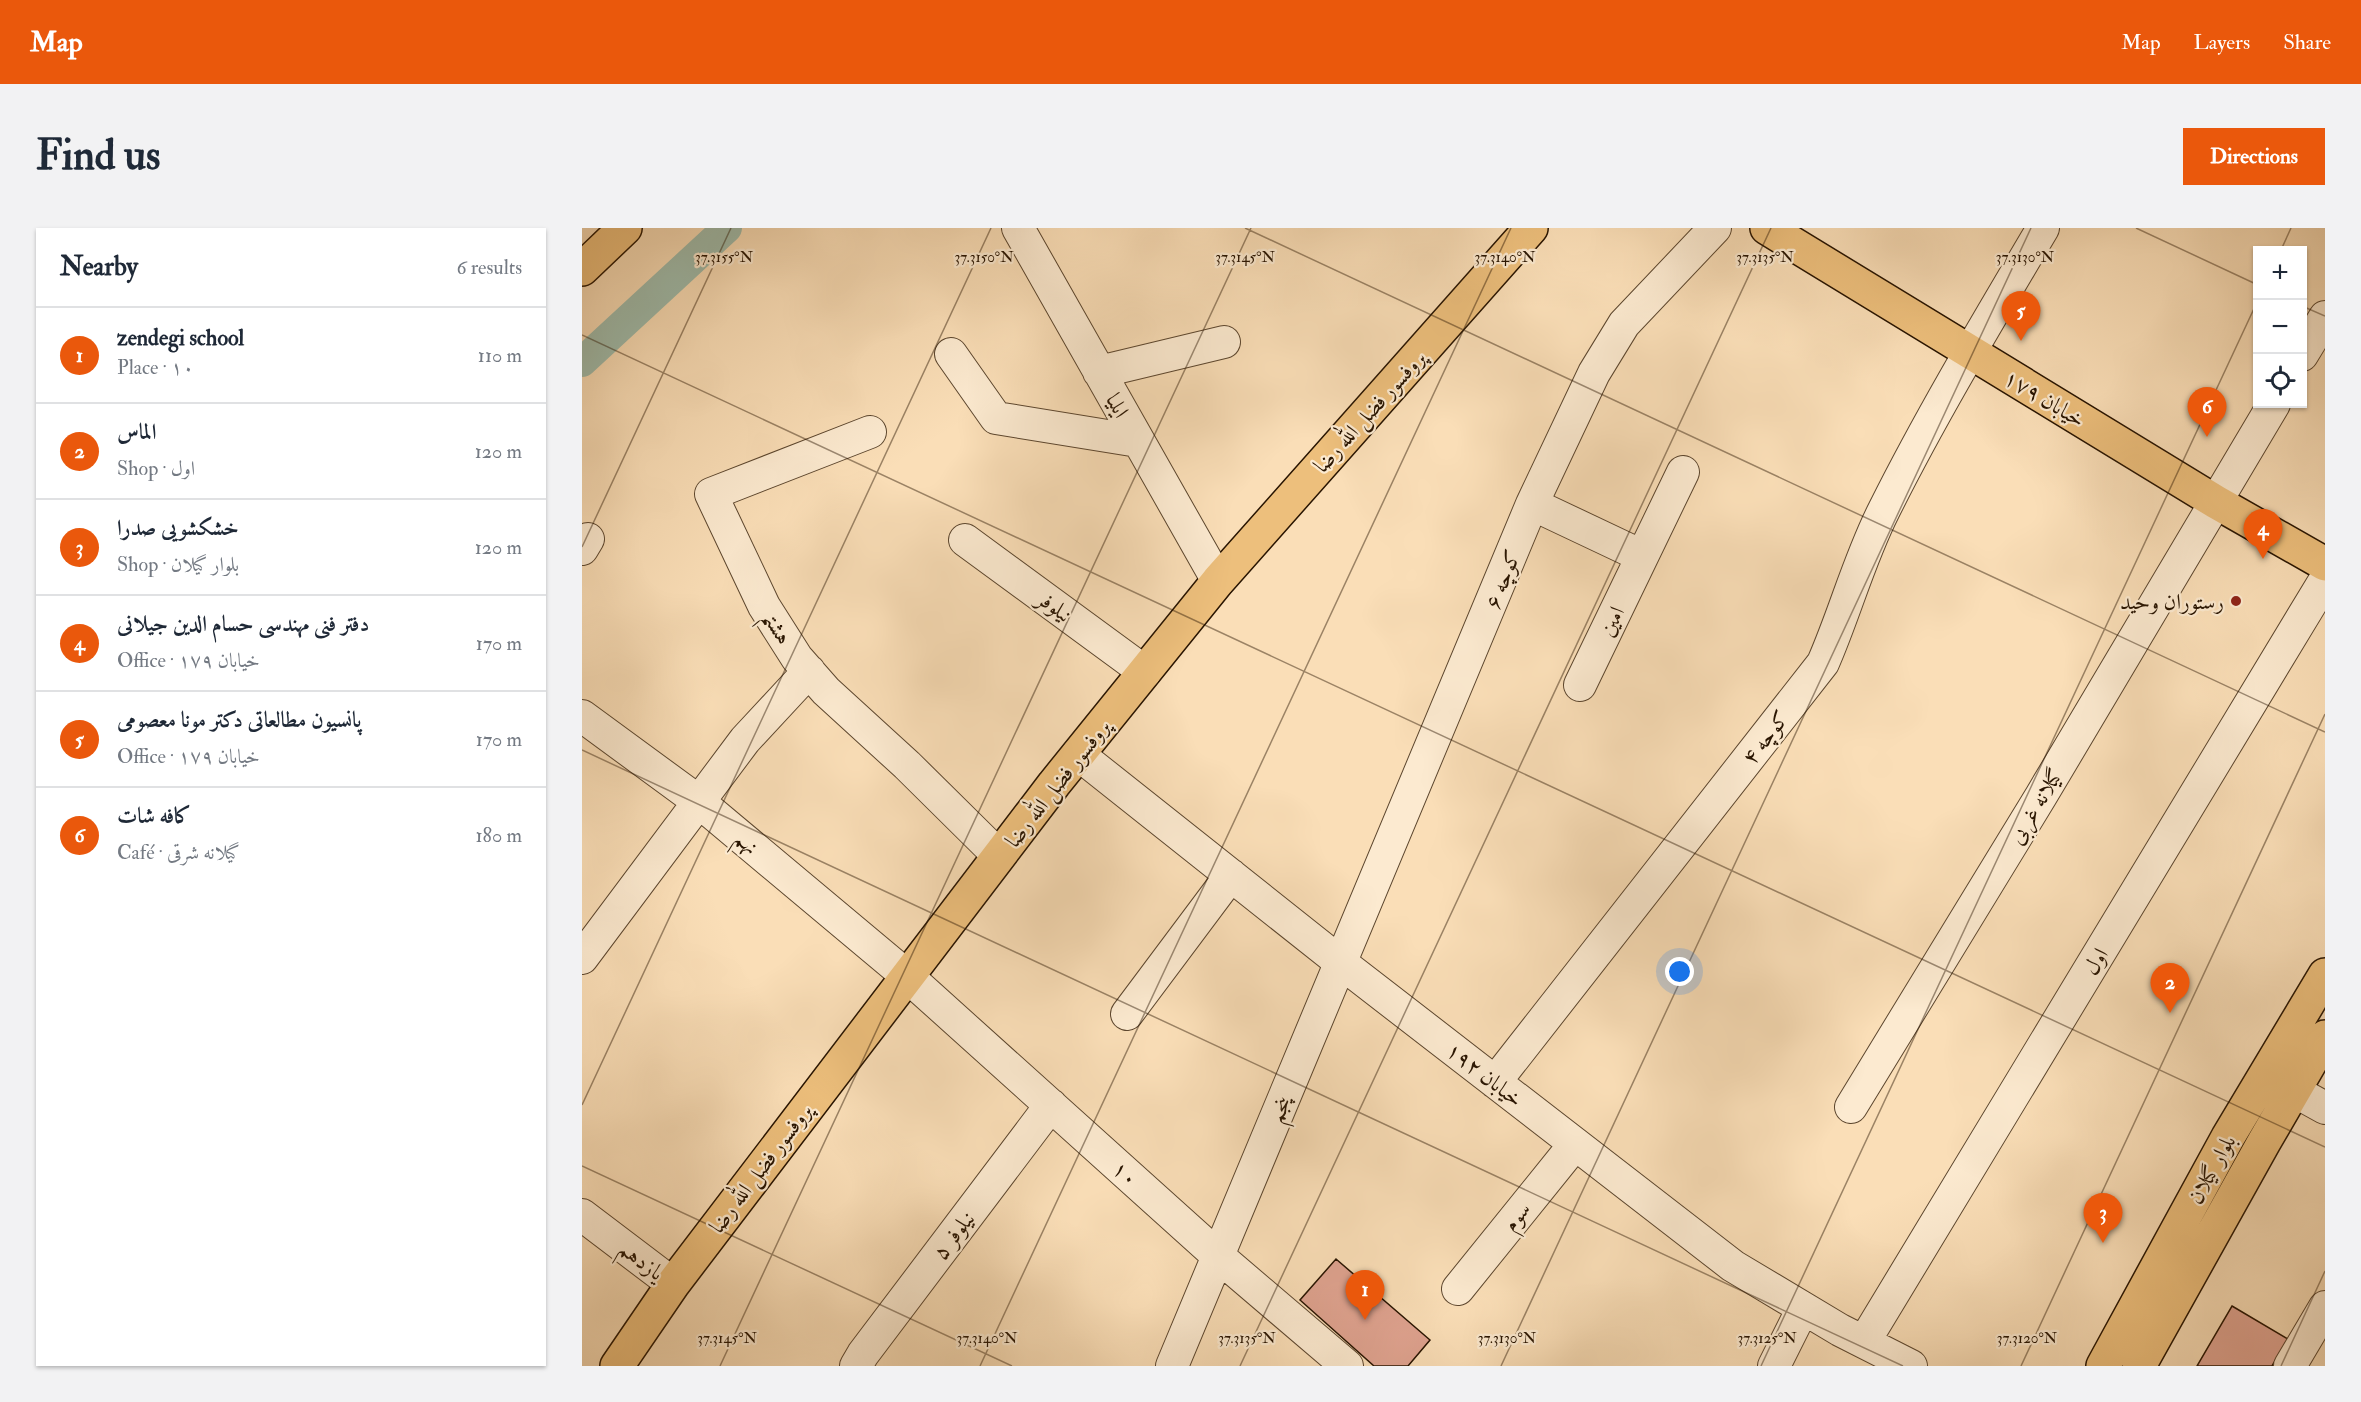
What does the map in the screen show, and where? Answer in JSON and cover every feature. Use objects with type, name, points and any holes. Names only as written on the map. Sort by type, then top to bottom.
[{"type":"main road","points":[[582,269],[625,228]]},
{"type":"main road","name":"پروفسور فضل الله رضا","points":[[617,1366],[673,1284],[1078,754],[1218,581],[1531,228]]},
{"type":"main road","name":"خیابان ۱۷۹","points":[[1767,228],[2216,502],[2325,564]]},
{"type":"main road","name":"بلوار گیلان","points":[[2139,1366],[2279,1082],[2325,975]]},
{"type":"main road","name":"بلوار گیلان","points":[[2103,1366],[2228,1137],[2325,1037]]},
{"type":"street","name":"ایلیا","points":[[1018,228],[1218,581]]},
{"type":"street","name":"کوچه ۶","points":[[1340,962],[1532,504],[1594,373],[1624,324],[1715,228]]},
{"type":"street","name":"کوچه ۴","points":[[1495,1082],[1823,663],[1840,626],[1860,563],[1883,511],[1969,352],[2043,228]]},
{"type":"street","points":[[2303,354],[2325,317]]},
{"type":"street","points":[[1099,372],[1224,342]]},
{"type":"street","points":[[951,354],[996,418],[1138,441]]},
{"type":"street","name":"گیلانه غربی","points":[[1851,1107],[2041,796],[2272,408]]},
{"type":"street","name":"هشتم","points":[[870,432],[711,494],[764,606],[797,658],[826,691],[907,765],[999,856]]},
{"type":"street","name":"امین","points":[[1580,685],[1683,472]]},
{"type":"street","points":[[1532,504],[1642,556]]},
{"type":"street","name":"نیلوفر","points":[[965,540],[1145,672]]},
{"type":"street","name":"اول","points":[[1864,1342],[2325,580]]},
{"type":"street","points":[[582,958],[745,740],[808,671]]},
{"type":"street","name":"نهم","points":[[582,716],[698,801],[907,976]]},
{"type":"street","name":"خیابان ۱۹۲","points":[[1078,754],[1340,962],[1733,1266],[1803,1308],[1911,1366]]},
{"type":"street","points":[[1127,1014],[1231,875]]},
{"type":"street","name":"پنجم","points":[[1172,1366],[1340,962]]},
{"type":"street","name":"۱۰","points":[[907,976],[1218,1256],[1347,1366]]},
{"type":"street","points":[[2279,1082],[2325,1108]]},
{"type":"street","name":"نیلوفر ۵","points":[[856,1366],[1051,1104]]},
{"type":"street","name":"سوم","points":[[1458,1289],[1575,1143]]},
{"type":"street","name":"یازدهم","points":[[582,1215],[673,1284]]},
{"type":"street","points":[[2290,1366],[2325,1307]]},
{"type":"street","points":[[1774,1366],[1803,1308]]},
{"type":"building","points":[[1336,1259],[1430,1340],[1408,1366],[1374,1366],[1300,1300]]},
{"type":"building","points":[[2232,1306],[2288,1339],[2272,1366],[2197,1366]]},
{"type":"waterway","points":[[582,362],[727,228]]},
{"type":"place","name":"پانسیون مطالعاتی دکتر مونا معصومی","points":[[2021,341]]},
{"type":"place","name":"کافه شات","points":[[2207,437]]},
{"type":"place","name":"دفتر فنی مهندسی حسام‌ الدین جیلانی","points":[[2263,559]]},
{"type":"place","name":"رستوران وحید","points":[[2236,601]]},
{"type":"place","name":"الماس","points":[[2170,1013]]},
{"type":"place","name":"خشکشویی صدرا","points":[[2103,1243]]},
{"type":"place","name":"zendegi school","points":[[1365,1320]]}]
